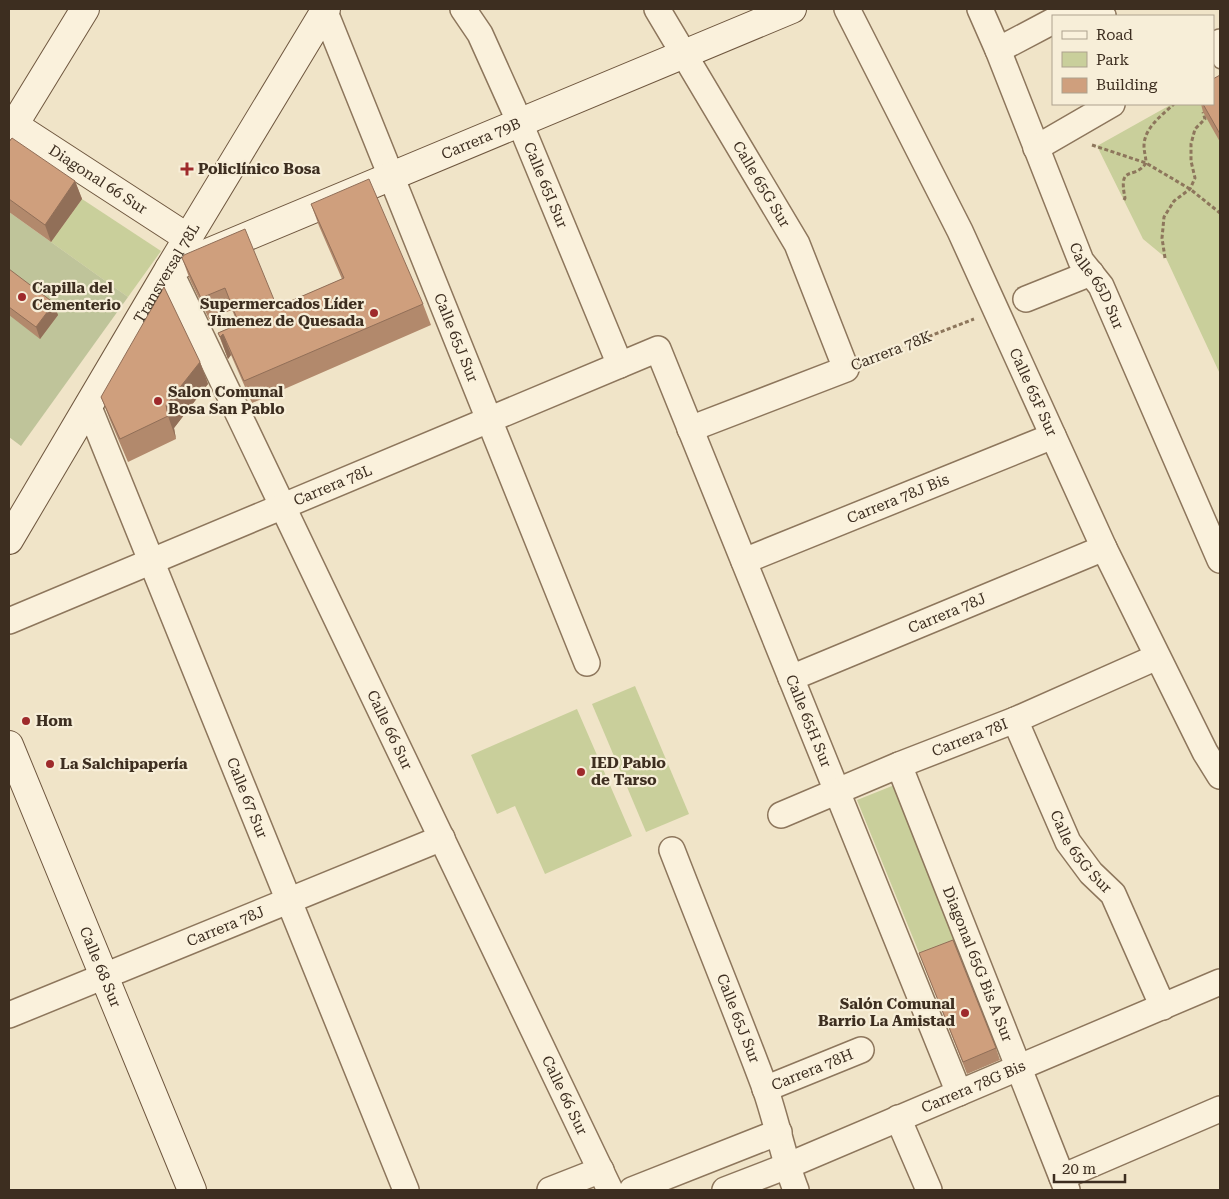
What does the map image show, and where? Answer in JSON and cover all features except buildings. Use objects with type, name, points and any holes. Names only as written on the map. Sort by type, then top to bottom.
[{"type":"street","points":[[11,123],[85,9]]},
{"type":"street","name":"Calle 65I Sur","points":[[463,9],[480,34],[520,123],[620,365]]},
{"type":"street","name":"Calle 65G Sur","points":[[657,9],[797,244],[846,368]]},
{"type":"street","name":"Carrera 79B","points":[[169,269],[792,9]]},
{"type":"street","name":"Calle 65F Sur","points":[[847,9],[960,232],[1104,548],[1157,657],[1213,748],[1220,776]]},
{"type":"street","name":"Calle 65D Sur","points":[[980,9],[1081,261],[1101,286],[1220,560]]},
{"type":"street","points":[[1064,15],[1076,9]]},
{"type":"street","name":"Calle 65J Sur","points":[[325,10],[587,663]]},
{"type":"street","name":"Transversal 78L","points":[[11,530],[325,10]]},
{"type":"street","points":[[998,50],[1052,22]]},
{"type":"street","points":[[1036,148],[1110,105]]},
{"type":"street","name":"Diagonal 66 Sur","points":[[11,123],[188,238]]},
{"type":"street","name":"Calle 66 Sur","points":[[169,269],[606,1180]]},
{"type":"street","points":[[1026,298],[1091,274]]},
{"type":"street","name":"Carrera 78L","points":[[9,621],[658,349]]},
{"type":"street","name":"Calle 65H Sur","points":[[658,349],[959,1093]]},
{"type":"street","name":"Carrera 78K","points":[[690,429],[846,368]]},
{"type":"street","name":"Calle 67 Sur","points":[[88,405],[406,1190]]},
{"type":"street","name":"Carrera 78J Bis","points":[[744,561],[1053,436]]},
{"type":"street","name":"Carrera 78J","points":[[791,678],[1104,548]]},
{"type":"street","name":"Carrera 78I","points":[[781,815],[899,765],[1016,720],[1157,657]]},
{"type":"street","name":"Calle 65G Sur","points":[[1016,720],[1068,842],[1091,872],[1113,894],[1163,1007]]},
{"type":"street","name":"Calle 68 Sur","points":[[9,745],[192,1190]]},
{"type":"street","name":"Diagonal 65G Bis A Sur","points":[[899,765],[1065,1184]]},
{"type":"street","name":"Carrera 78J","points":[[9,1014],[442,838]]},
{"type":"street","name":"Calle 65J Sur","points":[[672,850],[765,1089],[779,1132],[787,1166],[796,1190]]},
{"type":"street","name":"Carrera 78G Bis","points":[[725,1190],[787,1166],[1220,982]]},
{"type":"street","name":"Carrera 78H","points":[[765,1089],[861,1050]]},
{"type":"street","points":[[1065,1184],[1220,1109]]},
{"type":"street","points":[[898,1118],[929,1190]]},
{"type":"street","points":[[632,1190],[779,1132]]},
{"type":"street","points":[[550,1190],[606,1180]]},
{"type":"lane","points":[[1214,50],[1220,62]]},
{"type":"path","points":[[1124,200],[1122,189],[1124,178],[1127,174],[1143,167],[1146,163],[1144,139],[1157,119],[1173,105]]},
{"type":"path","points":[[1166,258],[1162,238],[1164,217],[1174,201],[1190,189],[1195,178],[1191,161],[1191,144],[1195,129],[1205,120],[1204,112]]},
{"type":"path","points":[[1089,144],[1146,163],[1190,189],[1220,213]]},
{"type":"path","name":"Carrera 78K","points":[[846,368],[996,310]]},
{"type":"green space","points":[[1170,105],[1213,105],[1220,142],[1220,374],[1166,258],[1143,239],[1097,146]]},
{"type":"green space","points":[[82,199],[161,251],[128,297],[51,242]]},
{"type":"green space","points":[[9,212],[128,297],[21,446],[9,437]]},
{"type":"green space","points":[[635,686],[689,814],[646,832],[592,704]]},
{"type":"green space","points":[[577,709],[632,836],[545,874],[515,806],[497,814],[471,755]]},
{"type":"green space","points":[[897,784],[963,949],[924,965],[857,800]]},
{"type":"place","name":"Policlínico Bosa","points":[[187,169]]},
{"type":"place","name":"Capilla del Cementerio","points":[[22,297]]},
{"type":"place","name":"Supermercados Líder Jimenez de Quesada","points":[[374,313]]},
{"type":"place","name":"Salon Comunal Bosa San Pablo","points":[[158,401]]},
{"type":"place","name":"Hom","points":[[26,721]]},
{"type":"place","name":"La Salchipapería","points":[[50,764]]},
{"type":"place","name":"IED Pablo de Tarso","points":[[581,772]]},
{"type":"place","name":"Salón Comunal Barrio La Amistad","points":[[965,1013]]}]
